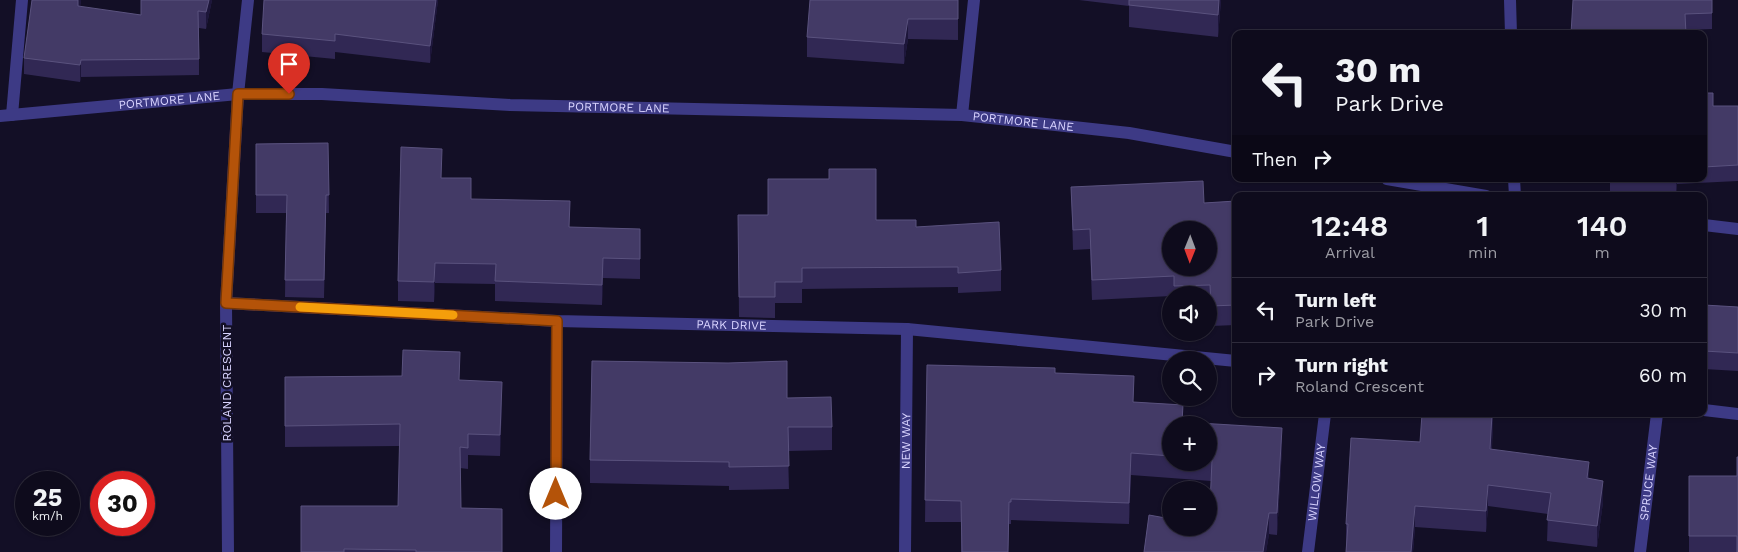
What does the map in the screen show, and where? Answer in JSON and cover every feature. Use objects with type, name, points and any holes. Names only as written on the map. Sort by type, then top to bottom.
[{"type":"street","points":[[6,116],[22,0]]},
{"type":"street","name":"ROLAND CRESCENT","points":[[228,552],[226,303],[238,94],[248,0]]},
{"type":"street","points":[[962,114],[974,0]]},
{"type":"street","points":[[1510,0],[1511,30]]},
{"type":"street","name":"PORTMORE LANE","points":[[6,116],[238,94],[322,94],[510,105],[962,114],[1129,133],[1232,151]]},
{"type":"street","points":[[1405,182],[1463,192]]},
{"type":"street","points":[[1707,225],[1738,229]]},
{"type":"street","name":"PARK DRIVE","points":[[226,303],[557,321],[907,329],[1232,361]]},
{"type":"street","points":[[556,552],[557,321]]},
{"type":"street","name":"NEW WAY","points":[[905,552],[907,329]]},
{"type":"street","points":[[1707,410],[1738,414]]},
{"type":"street","name":"WILLOW WAY","points":[[1308,552],[1325,417]]},
{"type":"street","name":"SPRUCE WAY","points":[[1640,552],[1657,417]]},
{"type":"building","points":[[32,0],[78,0],[78,6],[141,15],[141,0],[209,0],[206,12],[198,11],[199,59],[81,60],[80,65],[24,58]]},
{"type":"building","points":[[264,0],[436,0],[430,46],[335,34],[335,41],[262,34]]},
{"type":"building","points":[[810,0],[958,0],[958,19],[908,19],[904,44],[807,37]]},
{"type":"building","points":[[1129,0],[1219,0],[1218,15],[1129,5]]},
{"type":"building","points":[[1573,0],[1712,0],[1712,13],[1685,14],[1686,30],[1571,30]]},
{"type":"building","points":[[1707,93],[1713,93],[1713,106],[1738,106],[1738,165],[1707,167]]},
{"type":"building","points":[[328,143],[329,195],[326,195],[324,280],[285,280],[287,195],[256,195],[256,144]]},
{"type":"building","points":[[401,147],[442,149],[441,178],[471,178],[471,199],[570,201],[569,227],[640,229],[640,259],[603,258],[602,285],[495,281],[496,264],[435,263],[434,282],[398,281]]},
{"type":"building","points":[[829,169],[876,169],[876,220],[916,220],[916,227],[999,222],[1001,270],[958,273],[958,267],[802,268],[802,282],[775,282],[775,297],[739,297],[738,215],[768,215],[768,179],[829,179]]},
{"type":"building","points":[[1203,181],[1204,203],[1232,201],[1232,305],[1217,306],[1217,286],[1174,286],[1174,276],[1092,280],[1090,229],[1073,230],[1071,187]]},
{"type":"building","points":[[1707,305],[1738,307],[1738,353],[1707,351]]},
{"type":"building","points":[[403,350],[460,352],[459,380],[502,382],[500,435],[468,434],[468,448],[460,447],[461,508],[502,509],[502,552],[416,552],[416,550],[344,549],[344,552],[301,552],[301,506],[398,506],[400,424],[285,426],[285,377],[402,376]]},
{"type":"building","points":[[592,361],[728,363],[787,361],[787,398],[831,397],[832,427],[788,427],[789,466],[729,467],[729,462],[590,460]]},
{"type":"building","points":[[927,365],[1055,368],[1055,373],[1134,376],[1133,402],[1162,404],[1162,406],[1183,406],[1182,416],[1162,416],[1162,455],[1131,453],[1129,503],[1011,499],[1011,502],[1009,502],[1008,552],[962,552],[961,501],[925,500]]},
{"type":"building","points":[[1422,417],[1492,417],[1490,449],[1589,462],[1587,478],[1603,481],[1597,526],[1547,520],[1551,493],[1488,485],[1486,511],[1415,506],[1411,552],[1346,552],[1351,438],[1420,442]]},
{"type":"building","points":[[1217,424],[1282,428],[1277,513],[1269,513],[1263,552],[1144,552],[1149,515],[1162,517],[1162,536],[1217,536],[1217,481],[1211,481],[1212,471],[1217,471]]},
{"type":"building","points":[[1737,457],[1738,552],[1737,536],[1689,536],[1689,476],[1737,476]]},
{"type":"slow traffic","points":[[300,307],[453,315]]},
{"type":"route","points":[[289,94],[238,94],[226,303],[557,321],[556,494]]}]
